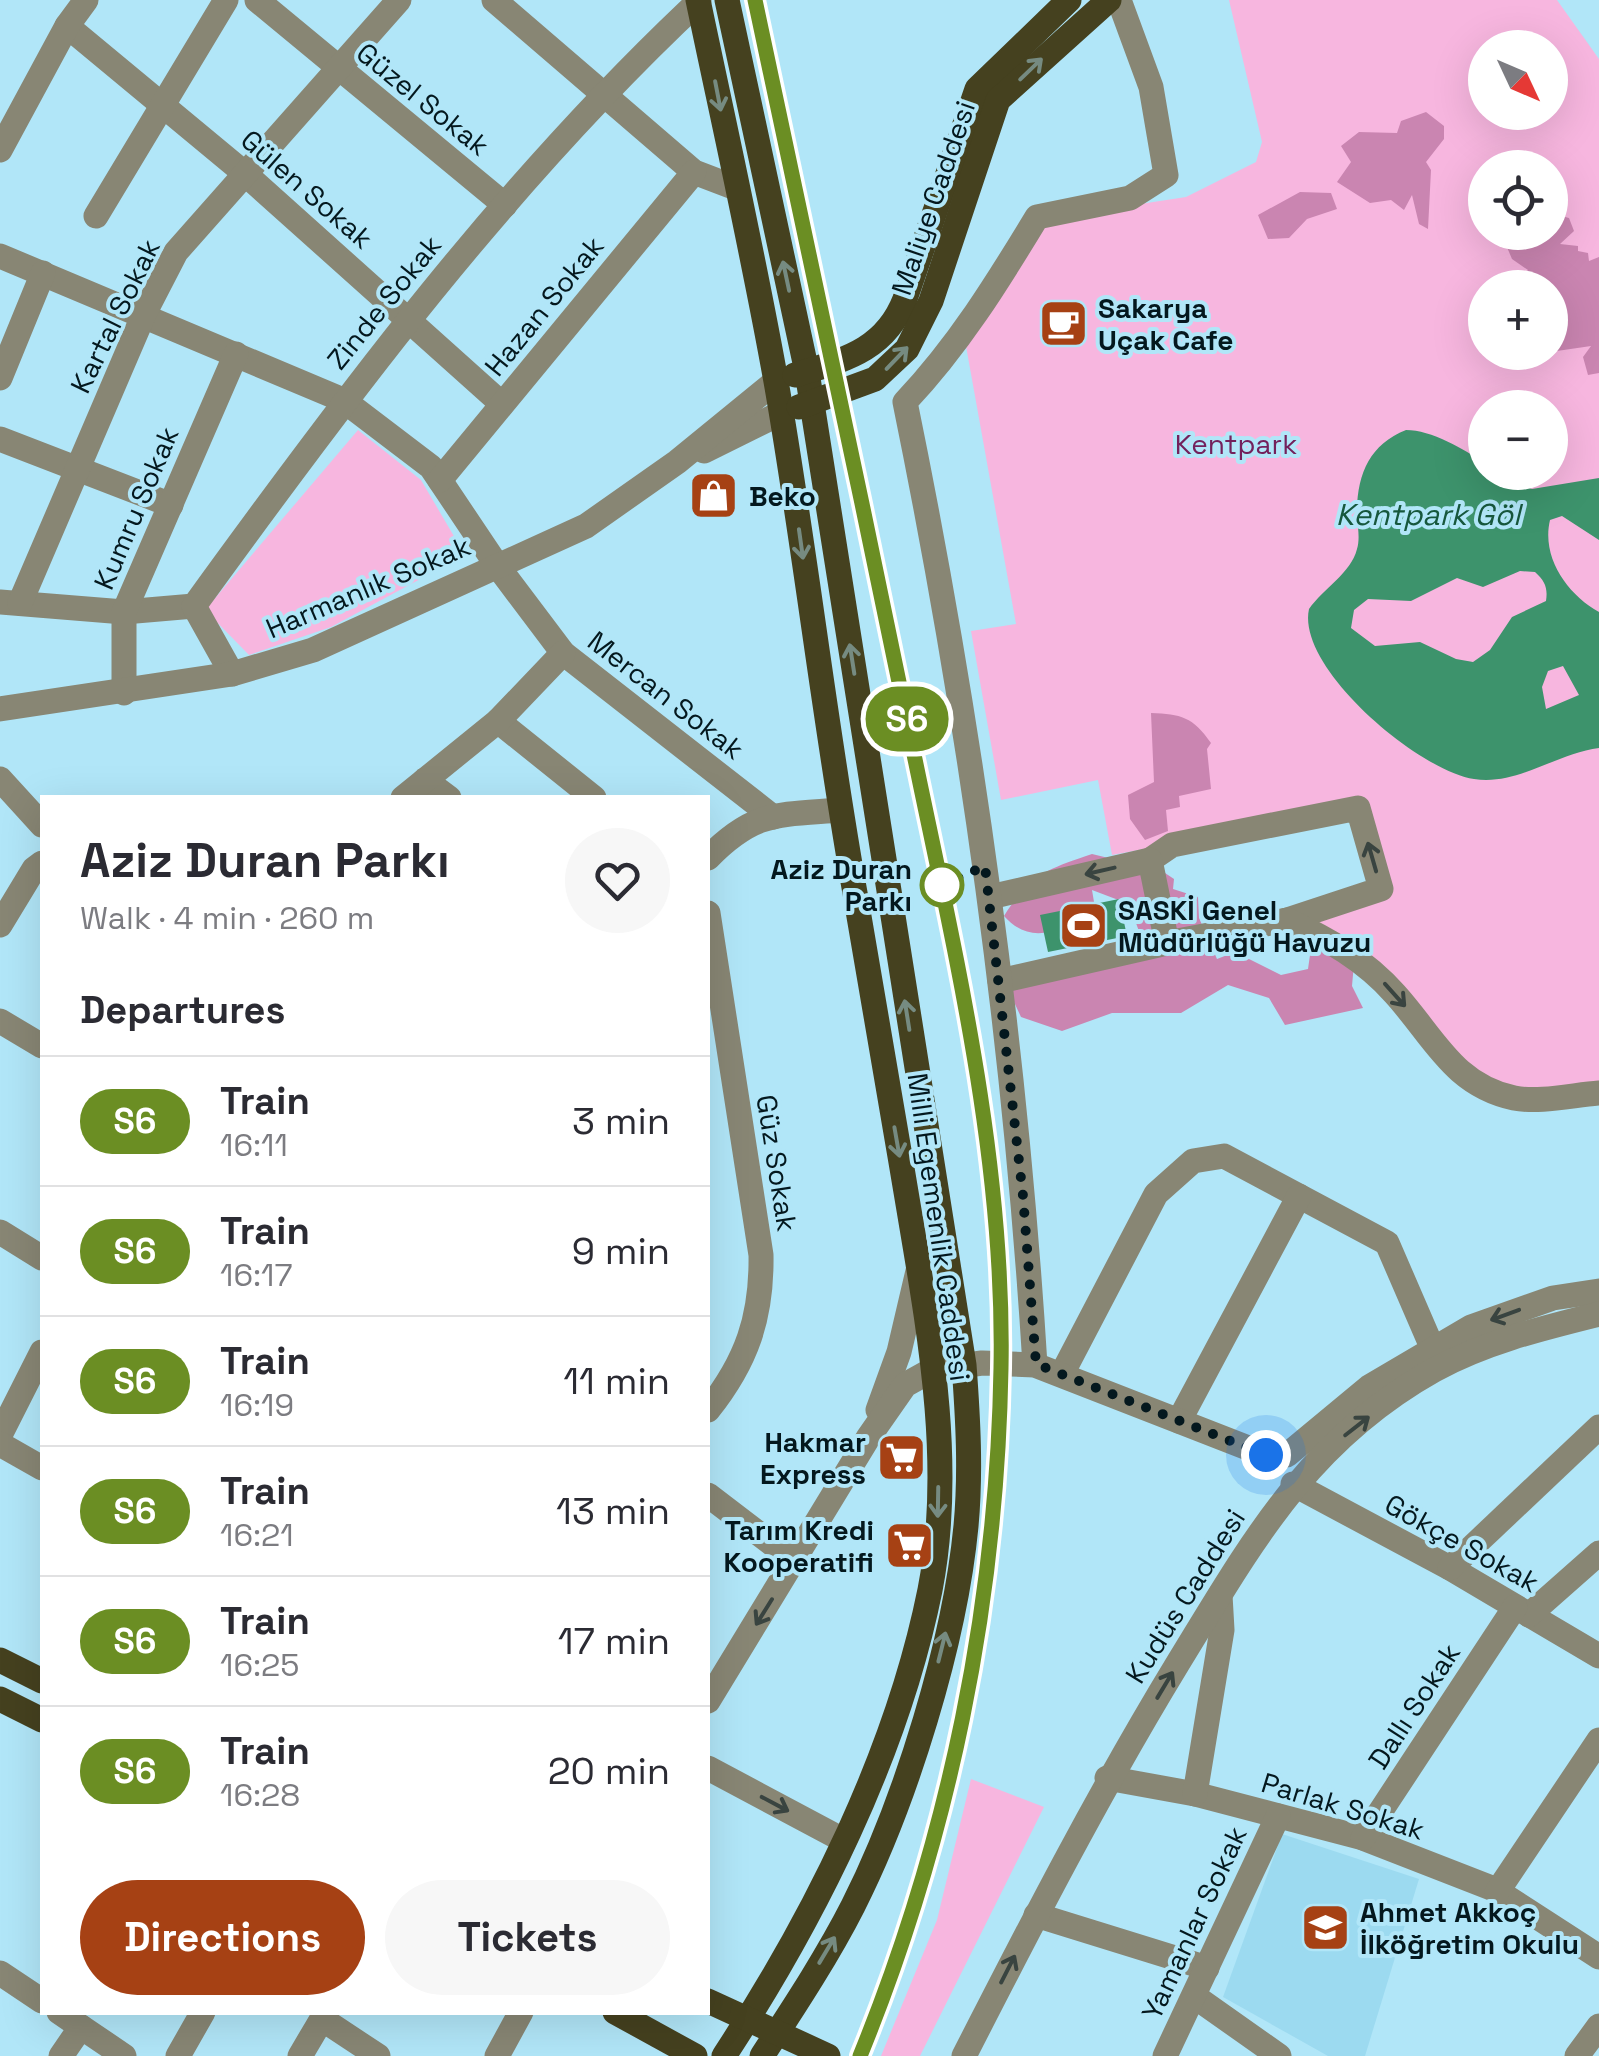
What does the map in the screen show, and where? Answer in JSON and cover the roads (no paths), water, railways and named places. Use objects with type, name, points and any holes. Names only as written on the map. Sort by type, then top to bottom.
[{"type":"main road","points":[[727,0],[807,372]]},
{"type":"main road","name":"Maliye Caddesi","points":[[776,381],[850,360],[888,332],[905,299],[977,88],[1079,6],[1108,0]]},
{"type":"main road","points":[[699,1],[776,381]]},
{"type":"main road","name":"Maliye Caddesi","points":[[781,413],[876,378],[907,349],[932,301],[998,100],[1079,6]]},
{"type":"main road","name":"Milli Egemenlik Caddesi","points":[[762,2056],[853,1906],[889,1822],[926,1713],[966,1527],[970,1440],[964,1366],[807,372]]},
{"type":"main road","name":"Milli Egemenlik Caddesi","points":[[724,2056],[748,2019],[842,1840],[895,1712],[930,1590],[938,1468],[932,1370],[919,1269],[840,810],[776,381]]},
{"type":"main road","points":[[0,1660],[40,1680]]},
{"type":"main road","points":[[0,1699],[40,1719]]},
{"type":"main road","points":[[710,2002],[828,2056]]},
{"type":"main road","points":[[621,2015],[695,2056]]},
{"type":"street","points":[[0,150],[67,26],[86,0]]},
{"type":"street","points":[[96,216],[226,0]]},
{"type":"street","name":"Güzel Sokak","points":[[257,0],[505,205]]},
{"type":"street","name":"Kartal Sokak","points":[[10,603],[78,470],[144,314],[176,252],[398,0]]},
{"type":"street","points":[[494,0],[694,172],[736,188]]},
{"type":"street","points":[[1036,1364],[1027,1231],[990,897],[952,630],[906,402],[970,325],[1037,217],[1130,198],[1166,175],[1151,86],[1119,0]]},
{"type":"street","name":"Zinde Sokak","points":[[194,606],[408,317],[602,92],[699,1]]},
{"type":"street","name":"Gülen Sokak","points":[[67,26],[243,172],[502,404]]},
{"type":"street","name":"Hazan Sokak","points":[[440,480],[694,172]]},
{"type":"street","name":"Mercan Sokak","points":[[0,256],[343,400],[431,467],[496,564],[563,653],[772,817]]},
{"type":"street","points":[[0,378],[43,273]]},
{"type":"street","name":"Kumru Sokak","points":[[124,693],[124,612],[236,354]]},
{"type":"street","name":"Harmanlık Sokak","points":[[0,709],[232,674],[313,650],[586,526],[677,462],[776,381]]},
{"type":"street","name":"Harmanlık Sokak","points":[[677,462],[781,413]]},
{"type":"street","points":[[0,440],[171,505]]},
{"type":"street","points":[[10,603],[124,612],[194,606],[232,674]]},
{"type":"street","points":[[406,795],[498,722],[563,653]]},
{"type":"street","points":[[498,722],[590,795]]},
{"type":"street","points":[[0,779],[40,823]]},
{"type":"street","points":[[425,780],[444,795]]},
{"type":"street","points":[[990,897],[1150,860],[1172,845],[1358,808],[1381,889],[1287,920],[1000,981]]},
{"type":"street","points":[[710,856],[738,828],[772,817],[840,810]]},
{"type":"street","points":[[1150,860],[1167,943]]},
{"type":"street","points":[[0,925],[40,865]]},
{"type":"street","points":[[1287,920],[1340,945],[1394,992],[1450,1065],[1478,1087],[1518,1099],[1599,1092]]},
{"type":"street","name":"Güz Sokak","points":[[710,928],[762,1281],[760,1308],[742,1364],[710,1407]]},
{"type":"street","points":[[0,1021],[40,1045]]},
{"type":"street","points":[[1063,1372],[1156,1194],[1193,1161],[1224,1156],[1387,1243],[1432,1347]]},
{"type":"street","points":[[1179,1420],[1299,1196]]},
{"type":"street","points":[[0,1232],[40,1257]]},
{"type":"street","points":[[868,1438],[899,1352],[919,1269]]},
{"type":"street","points":[[710,1698],[868,1438],[906,1385],[932,1370],[1036,1364],[1266,1455],[1287,1455],[1369,1387],[1432,1347],[1471,1327],[1554,1298],[1599,1290]]},
{"type":"street","name":"Kudüs Caddesi","points":[[964,2056],[1108,1778],[1247,1548],[1293,1484],[1329,1448],[1434,1370],[1518,1334],[1599,1314]]},
{"type":"street","points":[[0,1435],[40,1356]]},
{"type":"street","points":[[1450,1568],[1599,1427]]},
{"type":"street","points":[[0,1444],[40,1467]]},
{"type":"street","name":"Gökçe Sokak","points":[[1293,1484],[1450,1568],[1599,1656]]},
{"type":"street","points":[[710,1497],[796,1562]]},
{"type":"street","name":"Dallı Sokak","points":[[1363,1838],[1522,1611],[1599,1553]]},
{"type":"street","points":[[1195,1794],[1222,1630],[1220,1594]]},
{"type":"street","points":[[1497,1892],[1599,1740]]},
{"type":"street","points":[[710,1769],[842,1840]]},
{"type":"street","name":"Parlak Sokak","points":[[1108,1778],[1195,1794],[1363,1838],[1497,1892],[1599,1958]]},
{"type":"street","name":"Yamanlar Sokak","points":[[1165,2056],[1278,1816]]},
{"type":"street","points":[[1036,1915],[1207,1968]]},
{"type":"street","points":[[0,1972],[40,2000]]},
{"type":"street","points":[[1194,1996],[1279,2056]]},
{"type":"street","points":[[63,2015],[124,2056]]},
{"type":"street","points":[[178,2056],[200,2015]]},
{"type":"street","points":[[497,2056],[519,2015]]},
{"type":"street","points":[[300,2056],[324,2016],[378,2056]]},
{"type":"street","points":[[1577,2056],[1599,2026]]},
{"type":"street","points":[[61,2056],[81,2028]]},
{"type":"water","name":"Kentpark Göl","points":[[1406,430],[1458,447],[1468,453],[1468,490],[1568,490],[1568,483],[1599,478],[1599,540],[1562,516],[1550,520],[1548,534],[1560,574],[1577,596],[1599,612],[1599,748],[1506,778],[1474,779],[1451,772],[1394,737],[1341,687],[1310,633],[1309,609],[1354,558],[1362,476],[1382,444]],"holes":[[[1520,571],[1535,572],[1546,588],[1546,601],[1512,617],[1490,650],[1473,662],[1456,659],[1420,642],[1375,646],[1351,628],[1354,610],[1368,599],[1411,601],[1457,578],[1483,587]],[[1563,666],[1579,695],[1546,709],[1542,687],[1548,671]]]},
{"type":"water","name":"SASKİ Genel Müdürlüğü Havuzu","points":[[1119,899],[1127,936],[1048,952],[1040,915]]},
{"type":"railway","points":[[755,0],[958,969],[985,1128],[1000,1288],[997,1456],[978,1631],[943,1804],[919,1890],[860,2056]]},
{"type":"train","name":"S6","points":[[755,0],[942,886],[988,1139],[1001,1362],[997,1479],[986,1590],[944,1803],[899,1961],[860,2056]]},
{"type":"place","name":"Sakarya Uçak Cafe","points":[[1063,324]]},
{"type":"place","name":"Beko","points":[[714,496]]},
{"type":"place","name":"Aziz Duran Parkı","points":[[942,885]]},
{"type":"place","name":"SASKİ Genel Müdürlüğü Havuzu","points":[[1083,926]]},
{"type":"place","name":"Hakmar Express","points":[[901,1458]]},
{"type":"place","name":"Tarım Kredi Kooperatifi","points":[[909,1546]]},
{"type":"place","name":"Ahmet Akkoç İlköğretim Okulu","points":[[1325,1928]]},
{"type":"park label","name":"Kentpark","points":[[1236,444]]}]
